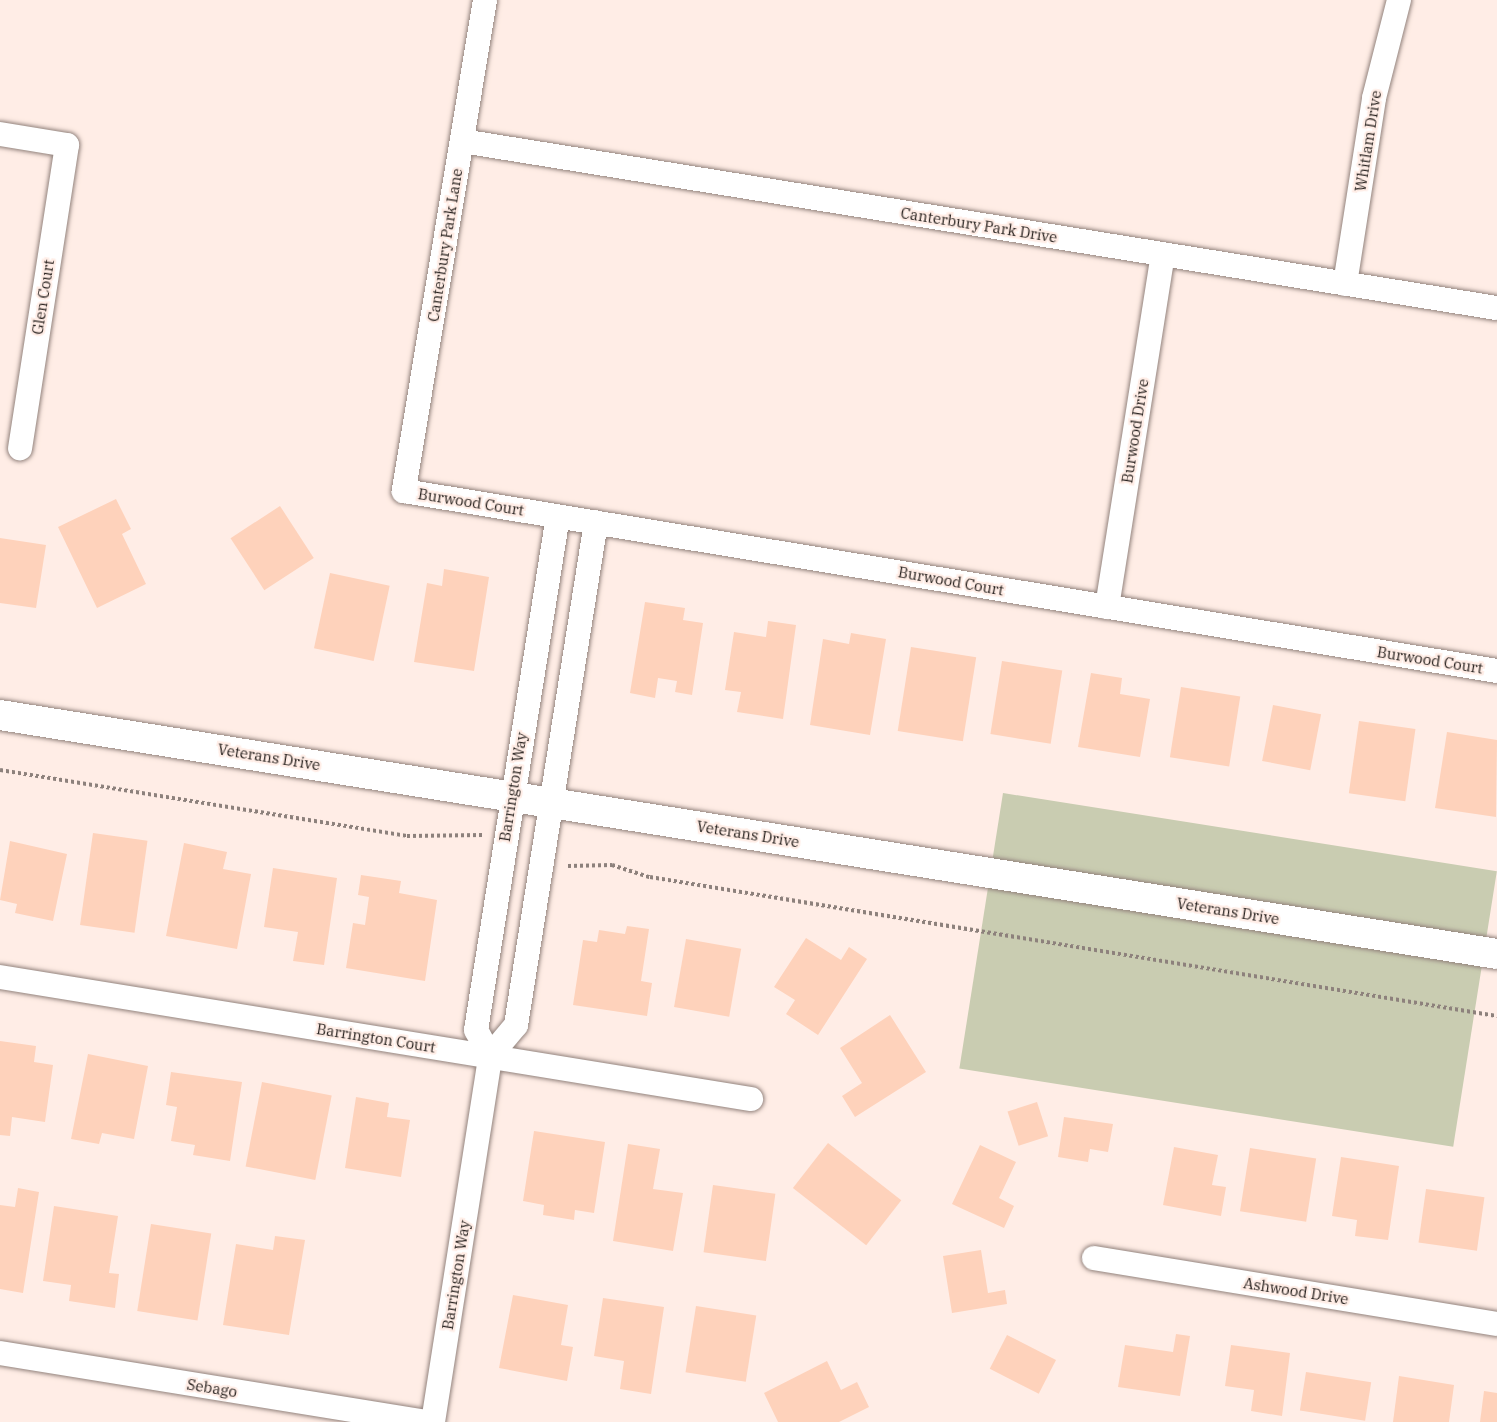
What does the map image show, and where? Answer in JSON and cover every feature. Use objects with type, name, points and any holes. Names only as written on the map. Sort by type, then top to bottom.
[{"type":"street","name":"Canterbury Park Lane","points":[[404,491],[485,0]]},
{"type":"street","name":"Whitlam Drive","points":[[1345,284],[1374,98],[1399,0]]},
{"type":"street","name":"Glen Court","points":[[0,134],[67,145],[20,448]]},
{"type":"street","name":"Canterbury Park Drive","points":[[462,141],[1497,309]]},
{"type":"street","name":"Burwood Drive","points":[[1107,608],[1163,254]]},
{"type":"street","name":"Burwood Court","points":[[404,491],[1497,671]]},
{"type":"street","name":"Barrington Way","points":[[476,1029],[504,839],[558,516]]},
{"type":"street","points":[[500,874],[478,920],[465,1005],[490,1056],[516,1025],[596,522]]},
{"type":"street","name":"Veterans Drive","points":[[0,715],[1497,954]]},
{"type":"street","points":[[488,955],[526,960]]},
{"type":"street","name":"Barrington Court","points":[[0,977],[751,1099]]},
{"type":"street","name":"Barrington Way","points":[[433,1422],[490,1056]]},
{"type":"street","name":"Ashwood Drive","points":[[1094,1258],[1497,1324]]},
{"type":"street","name":"Sebago","points":[[0,1353],[424,1422]]},
{"type":"path","points":[[0,770],[407,836],[471,833],[504,839]]},
{"type":"path","points":[[544,849],[578,869],[612,865],[650,877],[1497,1016]]},
{"type":"green space","points":[[1003,793],[1497,871],[1453,1147],[959,1069]]},
{"type":"building","points":[[116,499],[131,529],[122,534],[146,584],[97,608],[58,527]]},
{"type":"building","points":[[280,506],[314,558],[264,590],[231,538]]},
{"type":"building","points":[[0,538],[46,545],[36,608],[0,603]]},
{"type":"building","points":[[444,569],[489,577],[474,671],[414,662],[427,583],[442,586]]},
{"type":"building","points":[[330,573],[390,586],[374,661],[314,648]]},
{"type":"building","points":[[645,602],[685,608],[683,620],[703,623],[692,695],[675,692],[677,681],[658,678],[655,698],[630,693]]},
{"type":"building","points":[[768,621],[796,625],[783,719],[737,712],[741,692],[725,690],[734,632],[766,637]]},
{"type":"building","points":[[851,633],[886,639],[870,735],[810,725],[823,639],[849,644]]},
{"type":"building","points":[[911,647],[976,657],[963,741],[898,731]]},
{"type":"building","points":[[1002,661],[1062,671],[1051,744],[990,734]]},
{"type":"building","points":[[1091,673],[1122,678],[1120,694],[1150,699],[1140,757],[1078,747]]},
{"type":"building","points":[[1181,687],[1240,696],[1229,767],[1170,757]]},
{"type":"building","points":[[1273,705],[1321,714],[1310,770],[1262,761]]},
{"type":"building","points":[[1359,721],[1415,729],[1405,801],[1349,793]]},
{"type":"building","points":[[1447,732],[1497,740],[1496,817],[1435,808]]},
{"type":"building","points":[[93,833],[147,841],[135,933],[80,925]]},
{"type":"building","points":[[10,841],[67,854],[53,921],[15,913],[17,904],[0,900]]},
{"type":"building","points":[[184,843],[227,852],[223,869],[251,874],[237,949],[166,936]]},
{"type":"building","points":[[273,868],[337,878],[324,965],[293,961],[298,932],[264,927]]},
{"type":"building","points":[[361,875],[401,881],[399,893],[437,900],[425,981],[346,968],[353,923],[365,925],[369,897],[358,895]]},
{"type":"building","points":[[627,926],[649,929],[641,981],[652,983],[647,1016],[573,1005],[583,940],[597,942],[599,930],[625,934]]},
{"type":"building","points":[[806,938],[841,960],[849,947],[867,959],[818,1035],[786,1014],[795,1000],[774,987]]},
{"type":"building","points":[[686,939],[741,949],[729,1017],[674,1007]]},
{"type":"building","points":[[890,1015],[926,1072],[855,1117],[842,1096],[862,1083],[840,1048]]},
{"type":"building","points":[[0,1041],[36,1046],[34,1062],[53,1065],[45,1122],[12,1117],[10,1136],[0,1135]]},
{"type":"building","points":[[88,1054],[148,1066],[134,1139],[102,1133],[99,1144],[71,1139]]},
{"type":"building","points":[[171,1072],[242,1082],[230,1161],[193,1155],[195,1145],[171,1141],[177,1107],[166,1105]]},
{"type":"building","points":[[262,1082],[332,1096],[315,1180],[246,1166]]},
{"type":"building","points":[[356,1097],[389,1103],[387,1117],[410,1120],[401,1177],[345,1168]]},
{"type":"building","points":[[1037,1102],[1048,1136],[1019,1146],[1008,1112]]},
{"type":"building","points":[[1064,1117],[1113,1124],[1108,1152],[1090,1149],[1088,1162],[1058,1157]]},
{"type":"building","points":[[534,1131],[605,1142],[594,1213],[575,1210],[574,1220],[543,1215],[544,1205],[523,1201]]},
{"type":"building","points":[[828,1143],[901,1200],[866,1245],[793,1188]]},
{"type":"building","points":[[628,1144],[660,1149],[653,1189],[683,1193],[673,1251],[613,1241]]},
{"type":"building","points":[[980,1145],[1016,1162],[999,1198],[1014,1206],[1004,1228],[952,1204]]},
{"type":"building","points":[[1174,1147],[1218,1155],[1212,1185],[1226,1187],[1221,1216],[1163,1205]]},
{"type":"building","points":[[1250,1148],[1316,1158],[1306,1222],[1240,1211]]},
{"type":"building","points":[[1341,1157],[1399,1166],[1388,1240],[1355,1236],[1357,1220],[1332,1216]]},
{"type":"building","points":[[713,1185],[775,1194],[766,1261],[704,1252]]},
{"type":"building","points":[[18,1188],[39,1192],[23,1293],[0,1289],[0,1205],[15,1207]]},
{"type":"building","points":[[1426,1189],[1484,1197],[1477,1251],[1418,1242]]},
{"type":"building","points":[[54,1206],[118,1216],[109,1273],[119,1274],[115,1308],[69,1301],[71,1285],[43,1281]]},
{"type":"building","points":[[151,1224],[211,1234],[197,1320],[137,1311]]},
{"type":"building","points":[[275,1236],[305,1240],[289,1335],[223,1325],[236,1244],[273,1250]]},
{"type":"building","points":[[981,1250],[988,1293],[1005,1290],[1007,1304],[952,1313],[943,1256]]},
{"type":"building","points":[[513,1295],[568,1305],[561,1345],[573,1347],[567,1381],[499,1368]]},
{"type":"building","points":[[603,1298],[664,1307],[651,1394],[620,1389],[624,1361],[594,1356]]},
{"type":"building","points":[[696,1306],[756,1316],[746,1382],[686,1372]]},
{"type":"building","points":[[1176,1334],[1190,1336],[1180,1396],[1118,1387],[1125,1345],[1173,1352]]},
{"type":"building","points":[[1007,1335],[1056,1360],[1039,1394],[990,1369]]},
{"type":"building","points":[[1231,1345],[1290,1353],[1282,1416],[1251,1411],[1254,1390],[1225,1386]]},
{"type":"building","points":[[827,1361],[841,1390],[857,1382],[869,1407],[839,1422],[778,1422],[764,1393]]},
{"type":"building","points":[[1306,1372],[1371,1382],[1365,1421],[1300,1411]]},
{"type":"building","points":[[1399,1376],[1454,1385],[1449,1422],[1393,1422]]},
{"type":"building","points":[[1484,1391],[1497,1393],[1497,1422],[1480,1422]]}]
